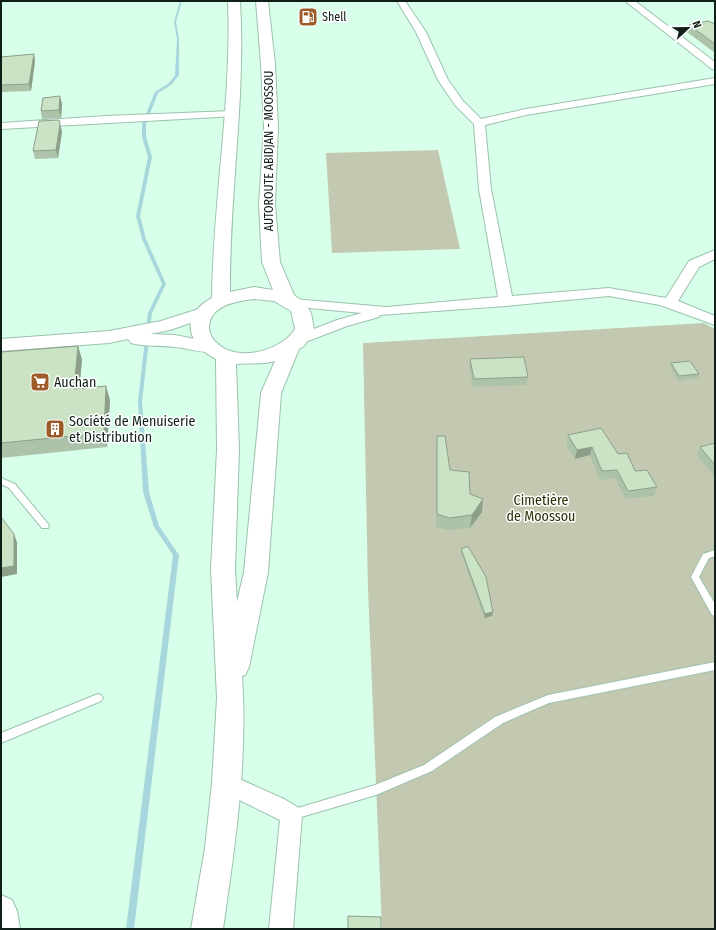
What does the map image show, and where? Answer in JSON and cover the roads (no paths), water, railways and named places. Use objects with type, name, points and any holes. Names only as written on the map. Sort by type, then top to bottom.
[{"type":"main road","points":[[221,300],[220,266],[236,71],[234,1]]},
{"type":"main road","name":"AUTOROUTE ABIDJAN - MOOSSOU","points":[[262,1],[268,64],[271,127],[267,204],[271,262],[289,301]]},
{"type":"main road","points":[[230,698],[256,572],[271,393],[295,343],[304,330],[305,320],[301,311],[289,301],[271,294],[254,293],[237,295],[221,300],[205,312],[200,321],[199,330],[202,339],[217,352],[243,359],[261,358],[278,354],[295,343]]},
{"type":"main road","points":[[207,929],[220,848],[226,783],[230,698],[223,569],[228,450],[217,352]]},
{"type":"main road","points":[[1,911],[4,929]]},
{"type":"street","points":[[401,1],[420,32],[443,80],[459,103],[479,123],[484,189],[506,302]]},
{"type":"street","points":[[629,1],[715,67]]},
{"type":"street","points":[[479,123],[526,112],[715,81]]},
{"type":"street","points":[[1,126],[106,119],[232,114]]},
{"type":"street","points":[[670,303],[694,264],[715,254]]},
{"type":"street","points":[[289,301],[386,311],[506,302],[609,292],[638,295],[670,303],[715,321]]},
{"type":"street","points":[[295,343],[342,323],[386,311]]},
{"type":"street","points":[[1,345],[109,337],[164,326],[205,312]]},
{"type":"street","points":[[109,337],[175,341],[217,352]]},
{"type":"street","points":[[226,783],[276,806],[291,815],[281,929]]},
{"type":"lane","points":[[1,481],[12,486],[45,526]]},
{"type":"lane","points":[[715,553],[706,556],[695,577],[715,612]]},
{"type":"lane","points":[[291,815],[376,790],[428,768],[499,720],[548,699],[715,666]]},
{"type":"lane","points":[[1,738],[98,698]]},
{"type":"waterway","points":[[148,328],[150,313],[164,284],[144,239],[138,216],[150,157],[144,137],[144,124],[157,92],[170,84],[177,75],[178,39],[175,22],[181,1]]},
{"type":"waterway","points":[[130,929],[176,555],[157,527],[146,492],[140,402],[147,340]]},
{"type":"place","name":"Shell","points":[[308,17]]},
{"type":"place","name":"Auchan","points":[[40,382]]},
{"type":"place","name":"Société de Menuiserie et Distribution","points":[[55,429]]},
{"type":"park label","name":"Cimetière de Moossou","points":[[541,508]]}]
